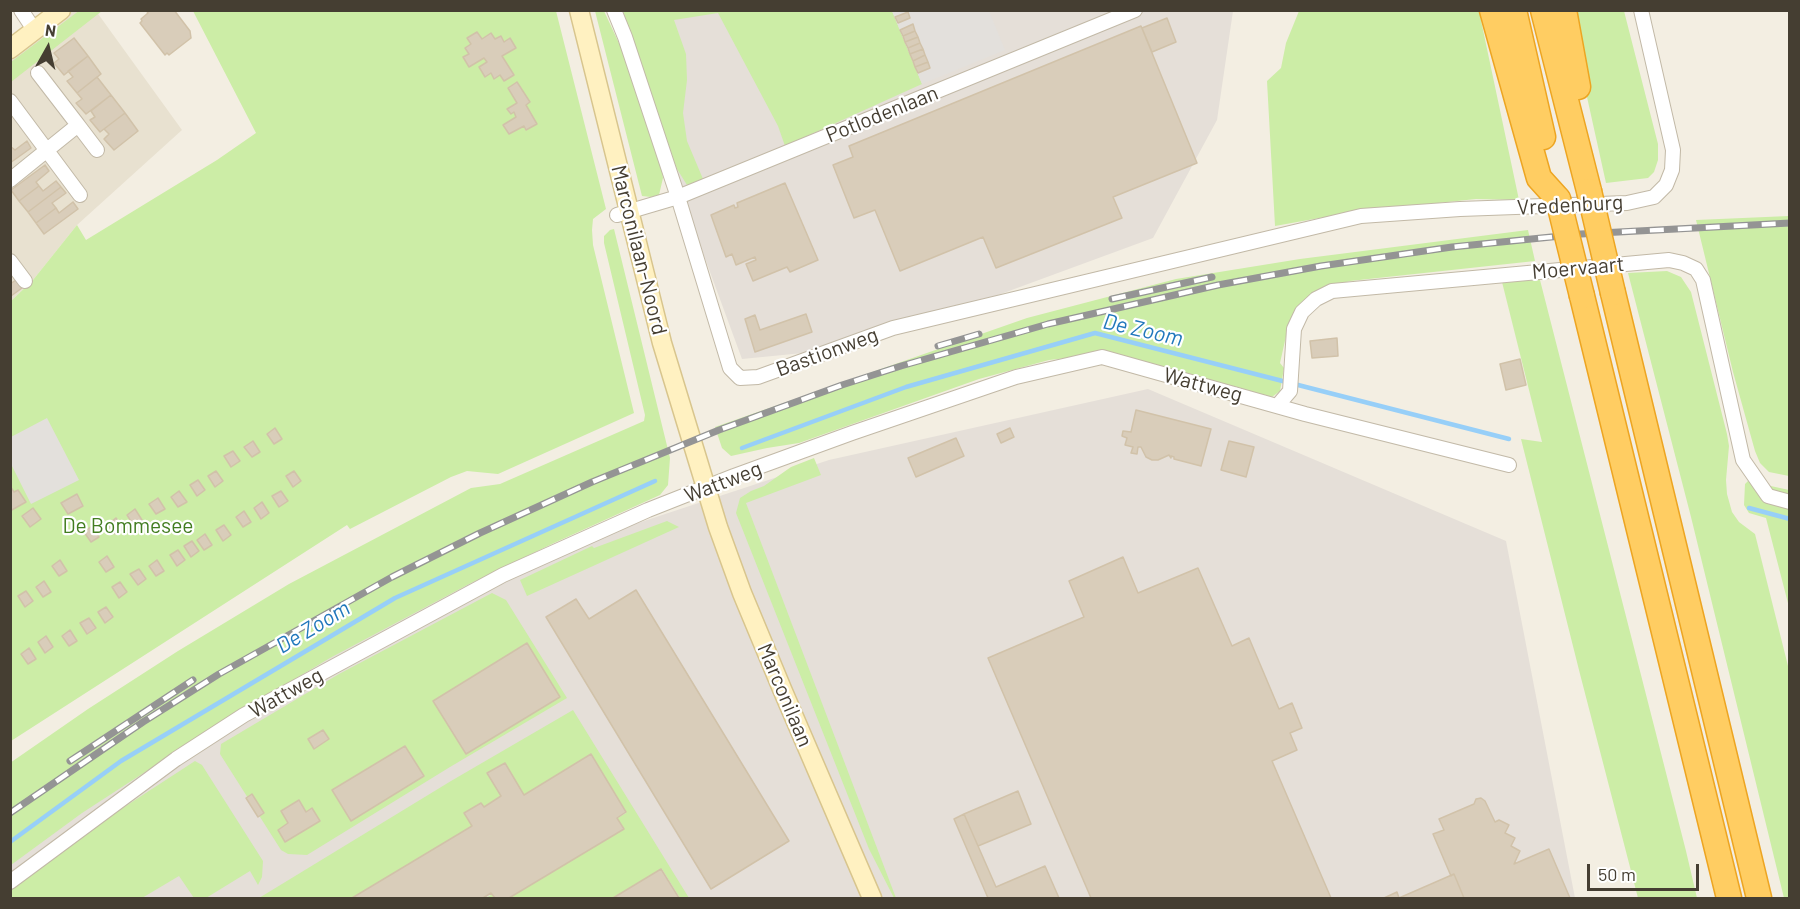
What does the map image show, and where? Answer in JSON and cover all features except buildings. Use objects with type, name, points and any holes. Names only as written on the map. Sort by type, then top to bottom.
[{"type":"highway","points":[[1492,10],[1550,185],[1582,296],[1729,898]]},
{"type":"highway","points":[[1514,10],[1550,185]]},
{"type":"highway","points":[[1543,10],[1590,180]]},
{"type":"highway","points":[[1564,10],[1590,180],[1612,293],[1759,898]]},
{"type":"street","points":[[21,10],[34,31]]},
{"type":"street","points":[[10,49],[61,10]]},
{"type":"street","name":"Marconilaan-Noord","points":[[579,10],[623,213],[706,488]]},
{"type":"street","name":"Bastionweg","points":[[614,10],[678,197],[730,368],[740,378],[758,377],[893,328],[1292,232]]},
{"type":"street","name":"Potlodenlaan","points":[[623,213],[678,197],[1135,10]]},
{"type":"street","name":"Vredenburg","points":[[1292,232],[1361,216],[1460,209],[1627,203],[1654,197],[1666,185],[1672,170],[1673,150],[1641,10]]},
{"type":"street","points":[[38,73],[96,150]]},
{"type":"street","points":[[10,101],[80,195]]},
{"type":"street","points":[[10,180],[49,151],[78,125]]},
{"type":"street","name":"Moervaart","points":[[1278,405],[1290,391],[1294,329],[1302,312],[1316,299],[1332,291],[1669,260],[1696,269],[1704,280],[1743,460],[1768,496],[1790,502]]},
{"type":"street","points":[[10,261],[25,281]]},
{"type":"street","name":"Wattweg","points":[[10,882],[176,759],[244,716],[503,575],[648,510],[852,433],[1016,377],[1102,357],[1509,465]]},
{"type":"street","name":"Marconilaan","points":[[706,488],[742,592],[872,898]]},
{"type":"shaded area","points":[[43,11],[96,11],[182,130],[77,225],[33,280],[11,301],[11,35]]},
{"type":"shaded area","points":[[614,11],[1233,11],[1217,120],[1153,238],[854,348],[742,359]]},
{"type":"shaded area","points":[[892,11],[989,11],[1005,50],[922,84]]},
{"type":"shaded area","points":[[1148,389],[1506,541],[1575,898],[11,898],[11,845],[374,610],[829,460]]},
{"type":"shaded area","points":[[47,418],[79,480],[31,504],[11,464],[11,437]]},
{"type":"green space","points":[[80,10],[102,11],[11,82],[11,62]]},
{"type":"green space","name":"De Bommesee","points":[[193,11],[556,11],[606,209],[593,219],[593,245],[634,413],[498,474],[467,471],[350,529],[347,525],[11,741],[11,301],[33,280],[77,225],[86,240],[217,160],[256,133]]},
{"type":"green space","points":[[595,11],[604,11],[624,54],[661,165],[663,178],[659,195],[642,196]]},
{"type":"green space","points":[[623,11],[892,11],[922,84],[785,146],[778,126],[718,13],[674,20],[686,54],[687,80],[683,113],[687,141],[703,179],[687,185],[677,169],[659,123]]},
{"type":"green space","points":[[1299,11],[1479,11],[1519,200],[1476,199],[1353,212],[1275,226],[1267,81],[1281,68],[1286,43]]},
{"type":"green space","points":[[1568,11],[1624,11],[1658,144],[1658,160],[1654,172],[1648,178],[1606,183]]},
{"type":"green space","points":[[1790,216],[1789,476],[1769,472],[1760,463],[1755,451],[1696,220]]},
{"type":"green space","points":[[614,229],[670,458],[668,485],[660,495],[471,583],[330,658],[216,726],[82,813],[11,865],[10,763],[178,651],[289,584],[471,488],[500,484],[644,421],[645,415],[604,243],[604,236]]},
{"type":"green space","points":[[1528,230],[1535,261],[1350,281],[1326,288],[1311,296],[1293,314],[1289,323],[1280,363],[1284,368],[1280,391],[1272,397],[1161,370],[1085,356],[1049,360],[979,379],[799,443],[731,456],[722,448],[715,427],[1027,318],[1176,279],[1300,259]]},
{"type":"green space","points":[[1667,271],[1681,277],[1691,292],[1727,434],[1729,446],[1727,494],[1732,512],[1739,522],[1755,534],[1789,670],[1789,898],[1784,898],[1691,517],[1628,273]]},
{"type":"green space","points":[[1540,280],[1697,898],[1638,898],[1580,674],[1521,439],[1542,442],[1502,282]]},
{"type":"green space","points":[[814,458],[821,475],[746,503],[896,898],[869,849],[736,513],[740,498],[764,486],[791,467]]},
{"type":"green space","points":[[1748,481],[1789,490],[1789,607],[1766,518],[1749,513],[1744,505],[1745,484]]},
{"type":"green space","points":[[667,521],[679,527],[527,596],[520,580],[592,546],[594,548]]},
{"type":"green space","points":[[492,593],[506,600],[567,698],[307,855],[288,854],[281,850],[220,754],[221,744],[339,674]],"holes":[[[527,643],[560,696],[466,754],[433,701]]]},
{"type":"green space","points":[[573,710],[689,898],[680,898],[662,869],[615,898],[486,898],[626,813],[591,755],[356,898],[259,898],[451,781]]},
{"type":"green space","points":[[195,761],[202,765],[263,861],[262,877],[258,885],[250,871],[206,898],[194,898],[179,876],[142,898],[11,898],[10,887],[92,828]]},
{"type":"waterway","name":"De Zoom","points":[[742,448],[906,387],[1095,333],[1509,439]]},
{"type":"waterway","name":"De Zoom","points":[[10,842],[121,761],[395,598],[655,481]]},
{"type":"waterway","name":"De Zoom","points":[[1749,508],[1790,519]]},
{"type":"railway","points":[[10,813],[143,722],[219,674],[392,577],[480,533],[592,482],[719,430],[842,385],[1048,324],[1218,285],[1321,266],[1452,247],[1581,234],[1790,223]]},
{"type":"railway","points":[[1112,299],[1212,277]]},
{"type":"railway","points":[[938,346],[979,334]]},
{"type":"railway","points":[[70,761],[193,680]]}]
